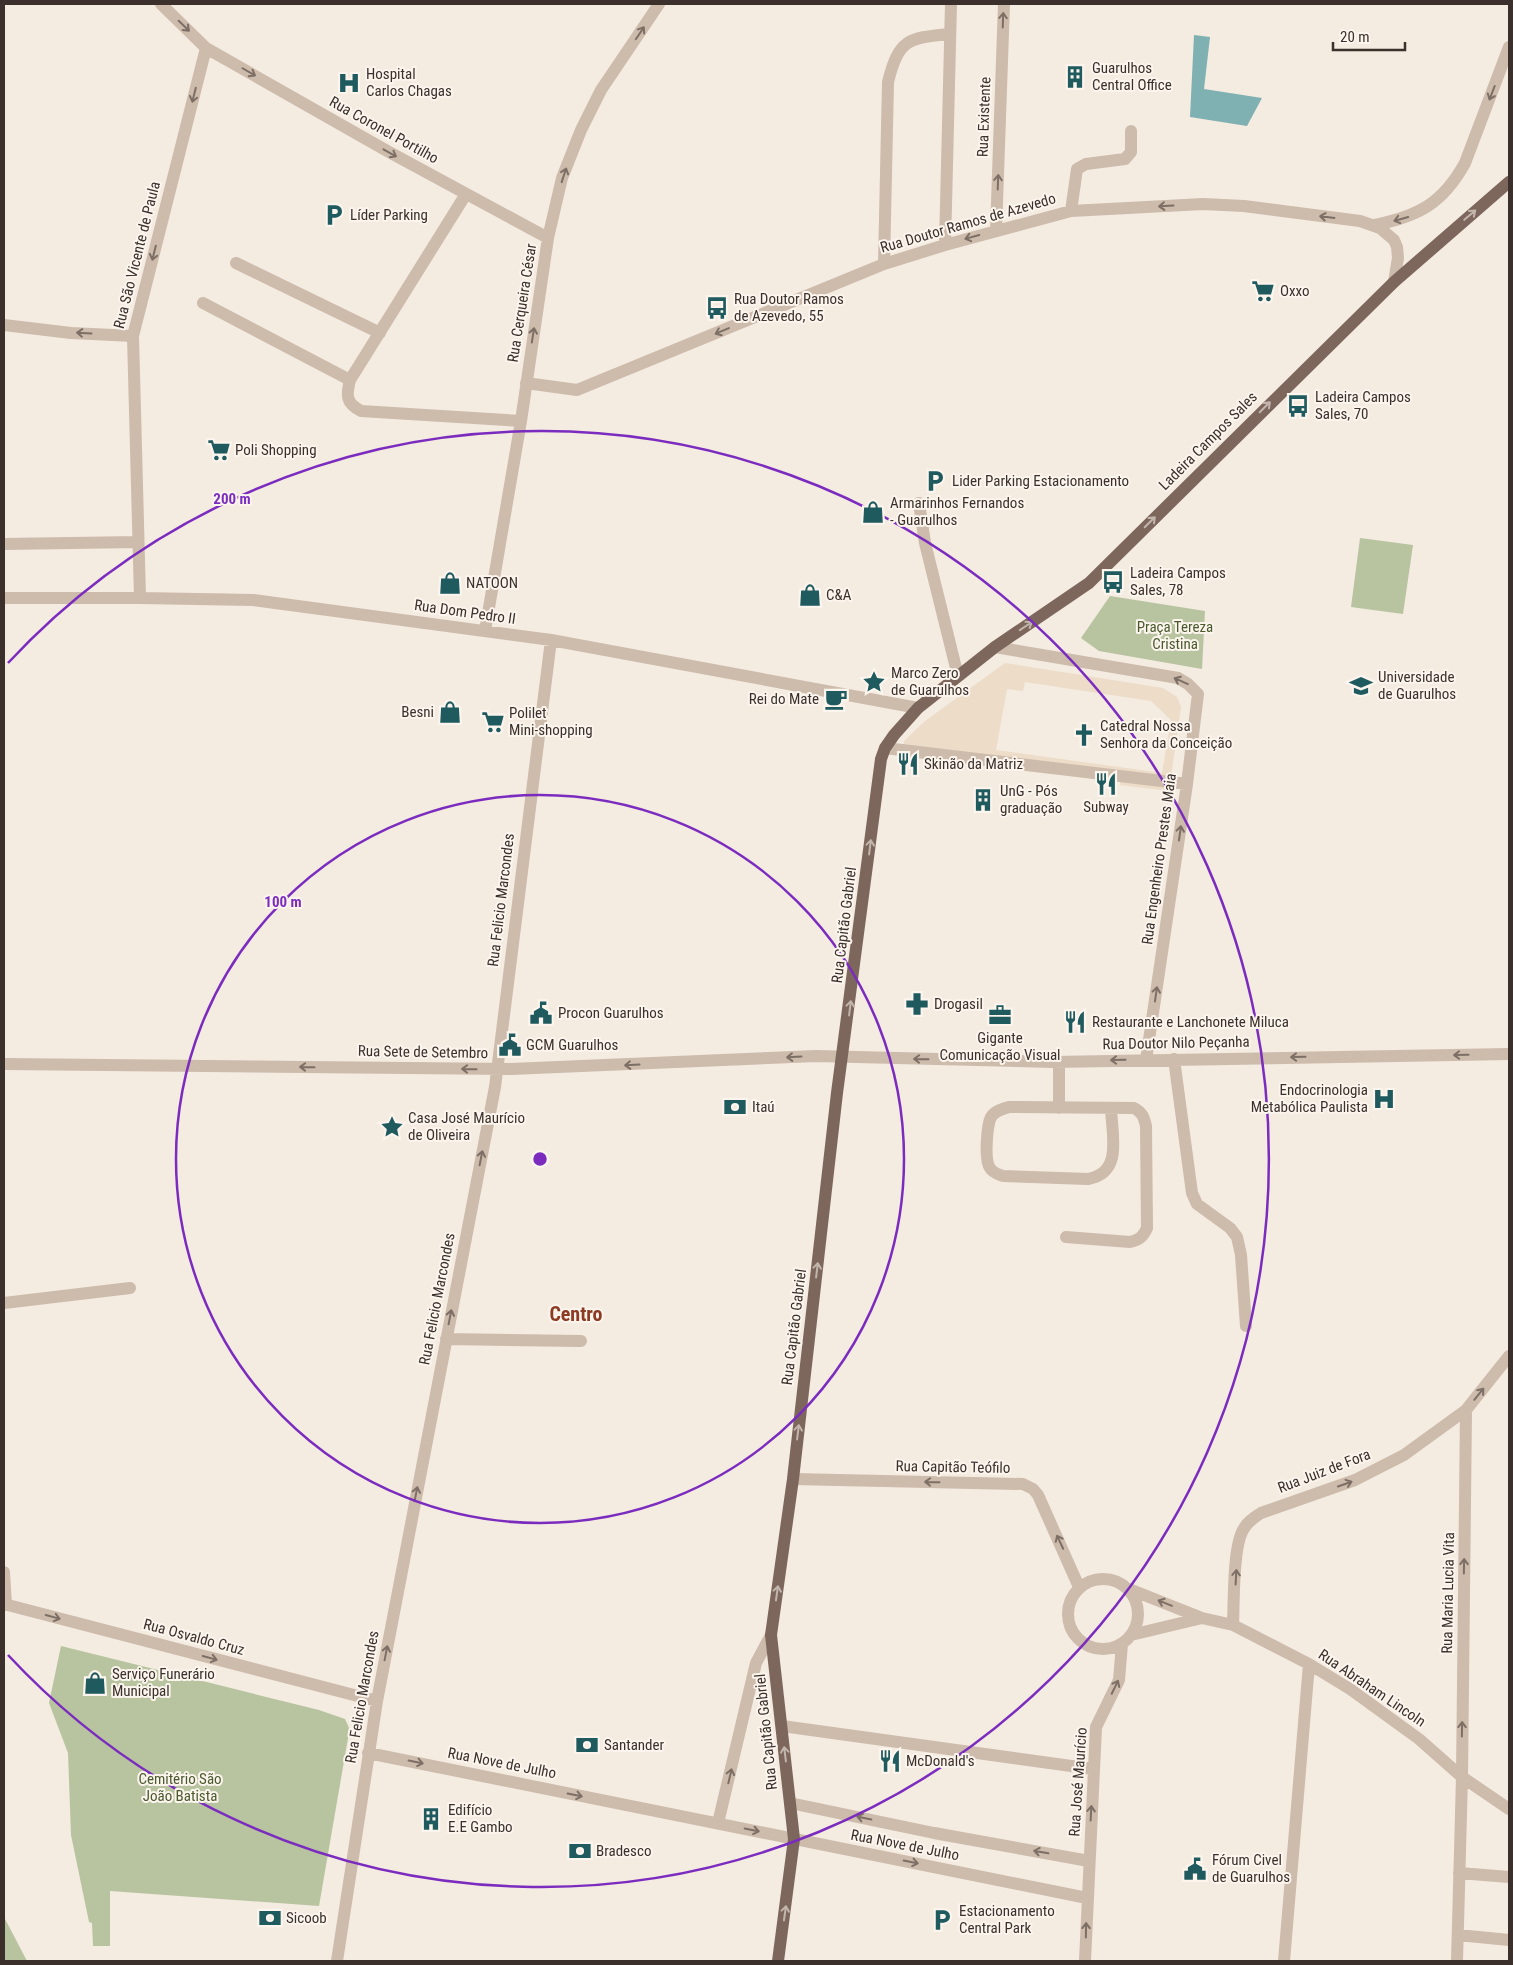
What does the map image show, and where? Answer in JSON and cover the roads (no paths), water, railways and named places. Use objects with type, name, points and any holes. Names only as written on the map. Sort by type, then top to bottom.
[{"type":"main road","name":"Ladeira Campos Sales","points":[[918,708],[995,647],[1089,584],[1394,282],[1509,182]]},
{"type":"main road","name":"Rua Capitão Gabriel","points":[[778,1961],[794,1839],[771,1635],[793,1479],[843,1057],[881,759],[885,748],[918,708]]},
{"type":"street","points":[[161,4],[206,48]]},
{"type":"street","name":"Rua Cerqueira César","points":[[485,632],[521,421],[548,238],[562,178],[580,130],[601,90],[659,4]]},
{"type":"street","points":[[945,245],[951,4]]},
{"type":"street","name":"Rua Existente","points":[[996,231],[1004,4]]},
{"type":"street","points":[[884,264],[888,82],[892,66],[906,43],[918,37],[950,34]]},
{"type":"street","name":"Rua Coronel Portilho","points":[[206,48],[389,152],[548,238]]},
{"type":"street","name":"Rua São Vicente de Paula","points":[[140,598],[133,336],[206,48]]},
{"type":"street","points":[[1375,225],[1399,220],[1420,211],[1445,192],[1457,178],[1465,163],[1509,48]]},
{"type":"street","points":[[1071,211],[1077,168],[1086,164],[1125,159],[1131,152],[1131,130]]},
{"type":"street","points":[[466,194],[350,380],[347,392],[348,399],[352,406],[361,411],[521,421]]},
{"type":"street","name":"Rua Doutor Ramos de Azevedo","points":[[526,383],[578,390],[884,264],[945,245],[1071,211],[1203,204],[1236,206],[1360,221],[1375,225],[1389,234],[1397,247],[1398,258],[1394,282]]},
{"type":"street","points":[[236,262],[380,333]]},
{"type":"street","points":[[203,303],[350,380]]},
{"type":"street","points":[[4,325],[72,333],[133,336]]},
{"type":"street","points":[[919,503],[926,543],[958,676]]},
{"type":"street","points":[[4,544],[138,542]]},
{"type":"street","name":"Rua Dom Pedro II","points":[[4,598],[253,600],[551,640],[918,708]]},
{"type":"street","name":"Rua Felicio Marcondes","points":[[336,1961],[377,1701],[495,1087],[551,640]]},
{"type":"street","name":"Rua Engenheiro Prestes Maia","points":[[995,647],[1178,678],[1188,684],[1198,694],[1187,784],[1146,1060]]},
{"type":"street","points":[[885,748],[1187,784]]},
{"type":"street","name":"Rua Doutor Nilo Peçanha","points":[[843,1057],[1056,1062],[1509,1054]]},
{"type":"street","name":"Rua Sete de Setembro","points":[[4,1064],[546,1069],[816,1056],[843,1057]]},
{"type":"street","points":[[1174,1059],[1192,1193],[1197,1204],[1230,1228],[1237,1237],[1242,1255],[1246,1326]]},
{"type":"street","points":[[1056,1062],[1056,1108]]},
{"type":"street","points":[[1066,1237],[1130,1242],[1138,1240],[1144,1234],[1147,1228],[1146,1126],[1144,1117],[1140,1111],[1134,1108],[1009,1107],[996,1112],[991,1118],[986,1154],[990,1169],[1003,1176],[1088,1179],[1105,1173],[1110,1166],[1112,1158],[1111,1108]]},
{"type":"street","points":[[4,1302],[130,1288]]},
{"type":"street","points":[[446,1339],[581,1341]]},
{"type":"street","name":"Rua Juiz de Fora","points":[[1233,1625],[1238,1546],[1242,1532],[1248,1522],[1261,1513],[1355,1480],[1404,1455],[1466,1410],[1509,1356]]},
{"type":"street","name":"Rua Maria Lucia Vita","points":[[1457,1961],[1462,1778],[1466,1410]]},
{"type":"street","name":"Rua Capitão Teófilo","points":[[793,1479],[1023,1484],[1033,1489],[1038,1495],[1079,1587]]},
{"type":"street","points":[[4,1572],[5,1604]]},
{"type":"street","points":[[1095,1579],[1113,1579],[1129,1588],[1136,1599],[1139,1612],[1137,1624],[1127,1640],[1111,1648],[1100,1649],[1088,1646],[1075,1635],[1068,1619],[1068,1607],[1072,1596],[1079,1587],[1095,1579]]},
{"type":"street","name":"Rua Abraham Lincoln","points":[[1129,1588],[1202,1618],[1233,1625],[1309,1664],[1350,1689],[1419,1739],[1462,1778],[1509,1809]]},
{"type":"street","name":"Rua Osvaldo Cruz","points":[[5,1604],[377,1701]]},
{"type":"street","name":"Rua Abraham Lincoln","points":[[1127,1640],[1202,1618]]},
{"type":"street","points":[[718,1823],[756,1663],[771,1635]]},
{"type":"street","name":"Rua José Maurício","points":[[1085,1961],[1096,1727],[1119,1680],[1127,1640]]},
{"type":"street","points":[[1284,1961],[1309,1664]]},
{"type":"street","points":[[782,1726],[1093,1769]]},
{"type":"street","name":"Rua Nove de Julho","points":[[368,1753],[1087,1898]]},
{"type":"street","name":"Rua Nove de Julho","points":[[790,1803],[934,1833],[1089,1861]]},
{"type":"street","points":[[1459,1873],[1509,1878]]},
{"type":"street","points":[[1458,1935],[1509,1940]]},
{"type":"water","points":[[1194,35],[1210,37],[1204,89],[1262,98],[1247,126],[1190,117]]},
{"type":"place","name":"Guarulhos Central Office","points":[[1075,77]]},
{"type":"place","name":"Hospital Carlos Chagas","points":[[349,83]]},
{"type":"place","name":"Líder Parking","points":[[334,215]]},
{"type":"place","name":"Oxxo","points":[[1263,291]]},
{"type":"place","name":"Rua Doutor Ramos de Azevedo, 55","points":[[717,308]]},
{"type":"place","name":"Ladeira Campos Sales, 70","points":[[1298,406]]},
{"type":"place","name":"Poli Shopping","points":[[219,450]]},
{"type":"place","name":"Lider Parking Estacionamento","points":[[935,481]]},
{"type":"place","name":"Armarinhos Fernandos - Guarulhos","points":[[873,512]]},
{"type":"place","name":"Ladeira Campos Sales, 78","points":[[1113,582]]},
{"type":"place","name":"NATOON","points":[[450,583]]},
{"type":"place","name":"C&A","points":[[810,595]]},
{"type":"place","name":"Marco Zero de Guarulhos","points":[[874,682]]},
{"type":"place","name":"Universidade de Guarulhos","points":[[1361,686]]},
{"type":"place","name":"Rei do Mate","points":[[836,699]]},
{"type":"place","name":"Besni","points":[[450,712]]},
{"type":"place","name":"Polilet Mini-shopping","points":[[493,722]]},
{"type":"place","name":"Catedral Nossa Senhora da Conceição","points":[[1084,735]]},
{"type":"place","name":"Skinão da Matriz","points":[[908,764]]},
{"type":"place","name":"Subway","points":[[1106,784]]},
{"type":"place","name":"UnG - Pós graduação","points":[[983,800]]},
{"type":"place","name":"Drogasil","points":[[917,1004]]},
{"type":"place","name":"Procon Guarulhos","points":[[541,1013]]},
{"type":"place","name":"Gigante Comunicação Visual","points":[[1000,1015]]},
{"type":"place","name":"Restaurante e Lanchonete Miluca","points":[[1075,1022]]},
{"type":"place","name":"GCM Guarulhos","points":[[510,1045]]},
{"type":"place","name":"Endocrinologia Metabólica Paulista","points":[[1384,1099]]},
{"type":"place","name":"Itaú","points":[[735,1107]]},
{"type":"place","name":"Casa José Maurício de Oliveira","points":[[392,1127]]},
{"type":"place","name":"Serviço Funerário Municipal","points":[[95,1683]]},
{"type":"place","name":"Santander","points":[[587,1745]]},
{"type":"place","name":"McDonald's","points":[[890,1761]]},
{"type":"place","name":"Edifício E.E Gambo","points":[[431,1819]]},
{"type":"place","name":"Bradesco","points":[[580,1851]]},
{"type":"place","name":"Fórum Civel de Guarulhos","points":[[1195,1869]]},
{"type":"place","name":"Sicoob","points":[[270,1918]]},
{"type":"place","name":"Estacionamento Central Park","points":[[942,1920]]},
{"type":"district","name":"Centro","points":[[576,1314]]},
{"type":"park label","name":"Praça Tereza Cristina","points":[[1175,636]]},
{"type":"park label","name":"Cemitério São João Batista","points":[[180,1788]]}]
